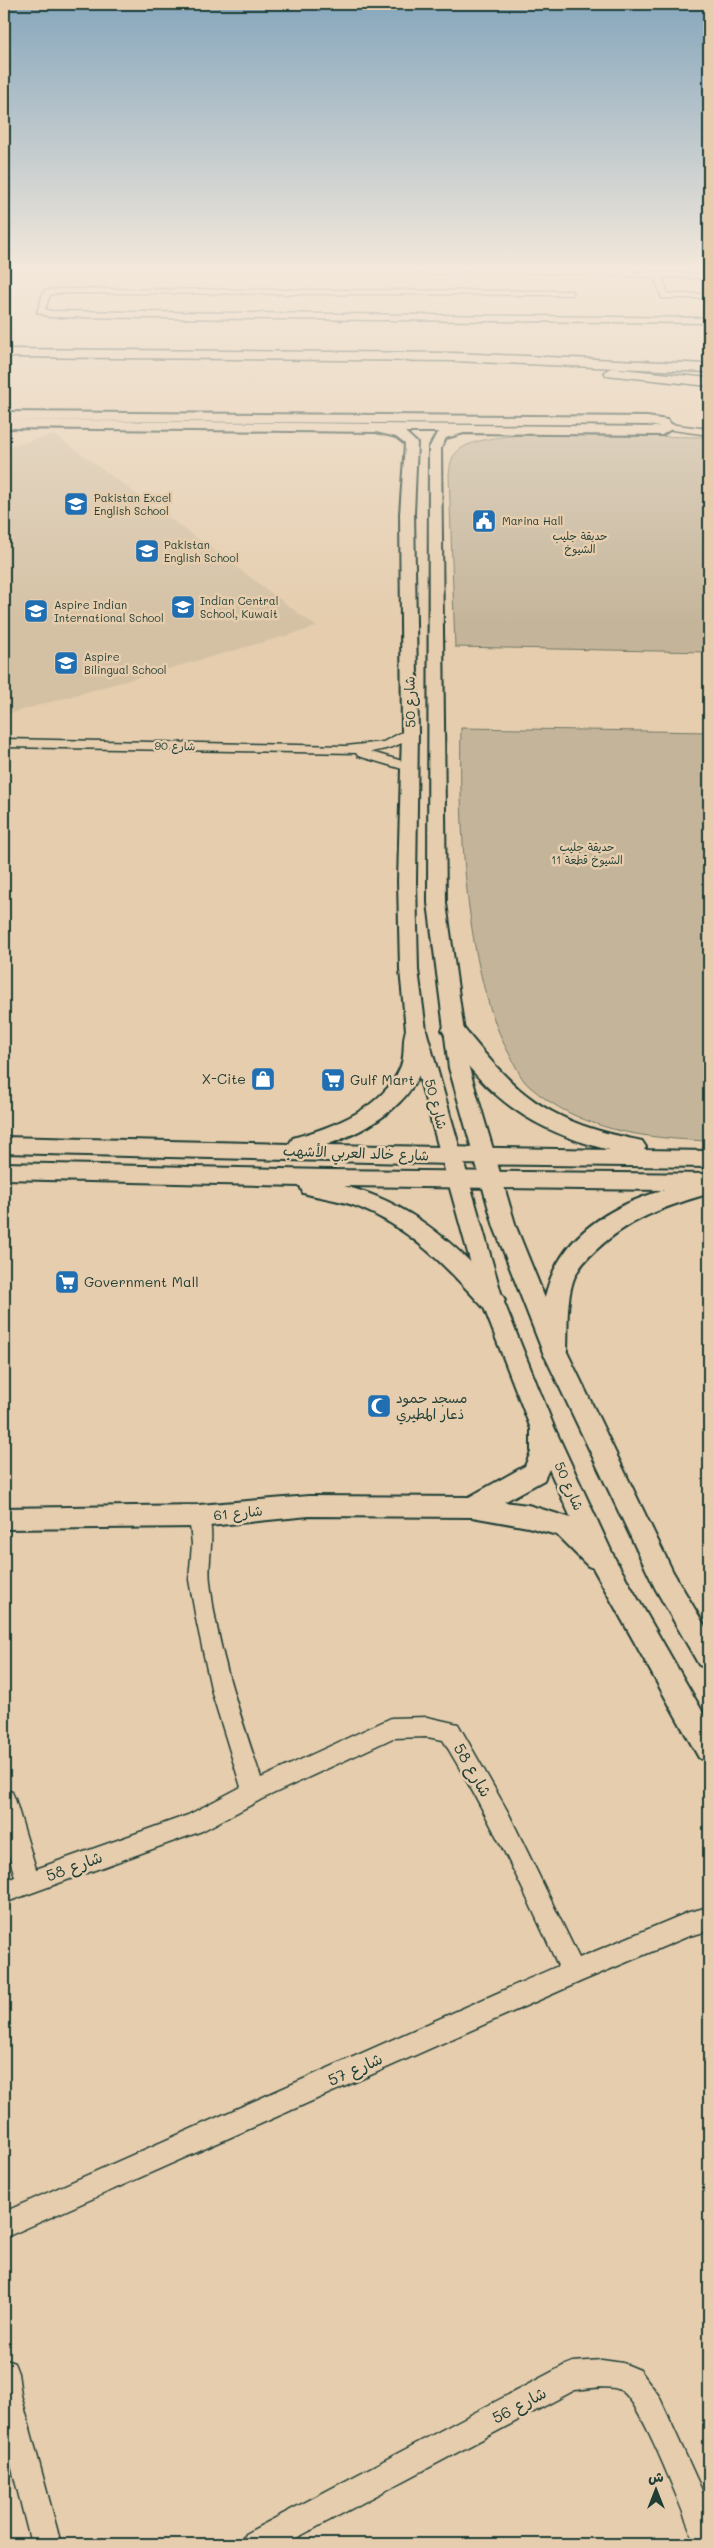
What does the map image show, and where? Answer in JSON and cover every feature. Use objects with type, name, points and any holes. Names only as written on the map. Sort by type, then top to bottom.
[{"type":"main road","points":[[272,1151],[326,1138],[358,1123],[390,1099],[412,1067],[416,1030]]},
{"type":"main road","points":[[454,1030],[484,1068],[509,1094],[546,1118],[574,1131],[608,1142],[708,1167]]},
{"type":"main road","name":"شارع خالد العربي الأشهب","points":[[4,1145],[272,1151],[453,1167]]},
{"type":"main road","name":"شارع خالد العربي الأشهب","points":[[4,1171],[268,1176],[453,1167],[708,1167]]},
{"type":"main road","points":[[268,1176],[366,1201],[406,1220],[442,1248],[492,1300]]},
{"type":"main road","points":[[554,1350],[557,1295],[560,1281],[572,1258],[605,1226],[636,1208],[709,1186]]},
{"type":"street","points":[[4,416],[662,431],[668,427],[709,432]]},
{"type":"street","points":[[4,424],[376,428],[476,427]]},
{"type":"street","name":"شارع 50","points":[[476,427],[440,436],[437,442],[437,902],[459,1068],[504,1227],[554,1350],[664,1580],[709,1657]]},
{"type":"street","name":"شارع 50","points":[[376,428],[400,434],[411,443],[407,514],[410,732],[406,880],[409,970],[416,1030],[453,1167],[492,1300],[542,1427],[605,1565],[709,1749]]},
{"type":"street","points":[[410,471],[415,468],[425,470],[427,497],[436,504]]},
{"type":"street","name":"شارع 90","points":[[4,743],[346,750],[380,747],[398,742],[410,732]]},
{"type":"street","name":"شارع 90","points":[[346,750],[394,760],[409,768]]},
{"type":"street","name":"شارع 61","points":[[472,1507],[535,1473],[543,1452],[542,1427]]},
{"type":"street","name":"شارع 61","points":[[4,1519],[199,1516],[309,1506],[472,1507],[528,1516],[564,1527],[605,1565]]},
{"type":"street","points":[[199,1516],[202,1544],[199,1580],[206,1619],[223,1693],[254,1792]]},
{"type":"street","name":"شارع 58","points":[[4,1892],[194,1823],[254,1792],[391,1728],[427,1727],[450,1731],[477,1774],[520,1854],[573,1972]]},
{"type":"street","points":[[4,1799],[28,1882]]},
{"type":"street","name":"شارع 57","points":[[4,2225],[573,1972],[689,1924],[709,1919]]},
{"type":"street","points":[[4,2373],[7,2395],[46,2544]]},
{"type":"street","name":"شارع 56","points":[[255,2544],[573,2376],[606,2374],[631,2380],[650,2406],[709,2540]]},
{"type":"shaded area","points":[[55,435],[317,627],[4,715],[4,447]]},
{"type":"green space","name":"حديقة جليب الشيوخ","points":[[520,435],[709,437],[709,652],[455,647],[449,474],[451,461],[456,452],[472,443]]},
{"type":"green space","name":"حديقة جليب الشيوخ قطعة 11","points":[[461,728],[709,732],[709,1141],[637,1134],[591,1122],[549,1101],[524,1081],[497,1027],[484,987],[474,944],[468,899],[461,809]]},
{"type":"place","name":"Pakistan Excel English School","points":[[76,504]]},
{"type":"place","name":"Marina Hall","points":[[484,521]]},
{"type":"place","name":"Pakistan English School","points":[[147,551]]},
{"type":"place","name":"Indian Central School, Kuwait","points":[[183,607]]},
{"type":"place","name":"Aspire Indian International School","points":[[36,611]]},
{"type":"place","name":"Aspire Bilingual School","points":[[66,663]]},
{"type":"place","name":"X-Cite","points":[[263,1079]]},
{"type":"place","name":"Gulf Mart","points":[[333,1080]]},
{"type":"place","name":"Government Mall","points":[[67,1282]]},
{"type":"place","name":"مسجد حمود ذعار المطيري","points":[[379,1406]]}]
